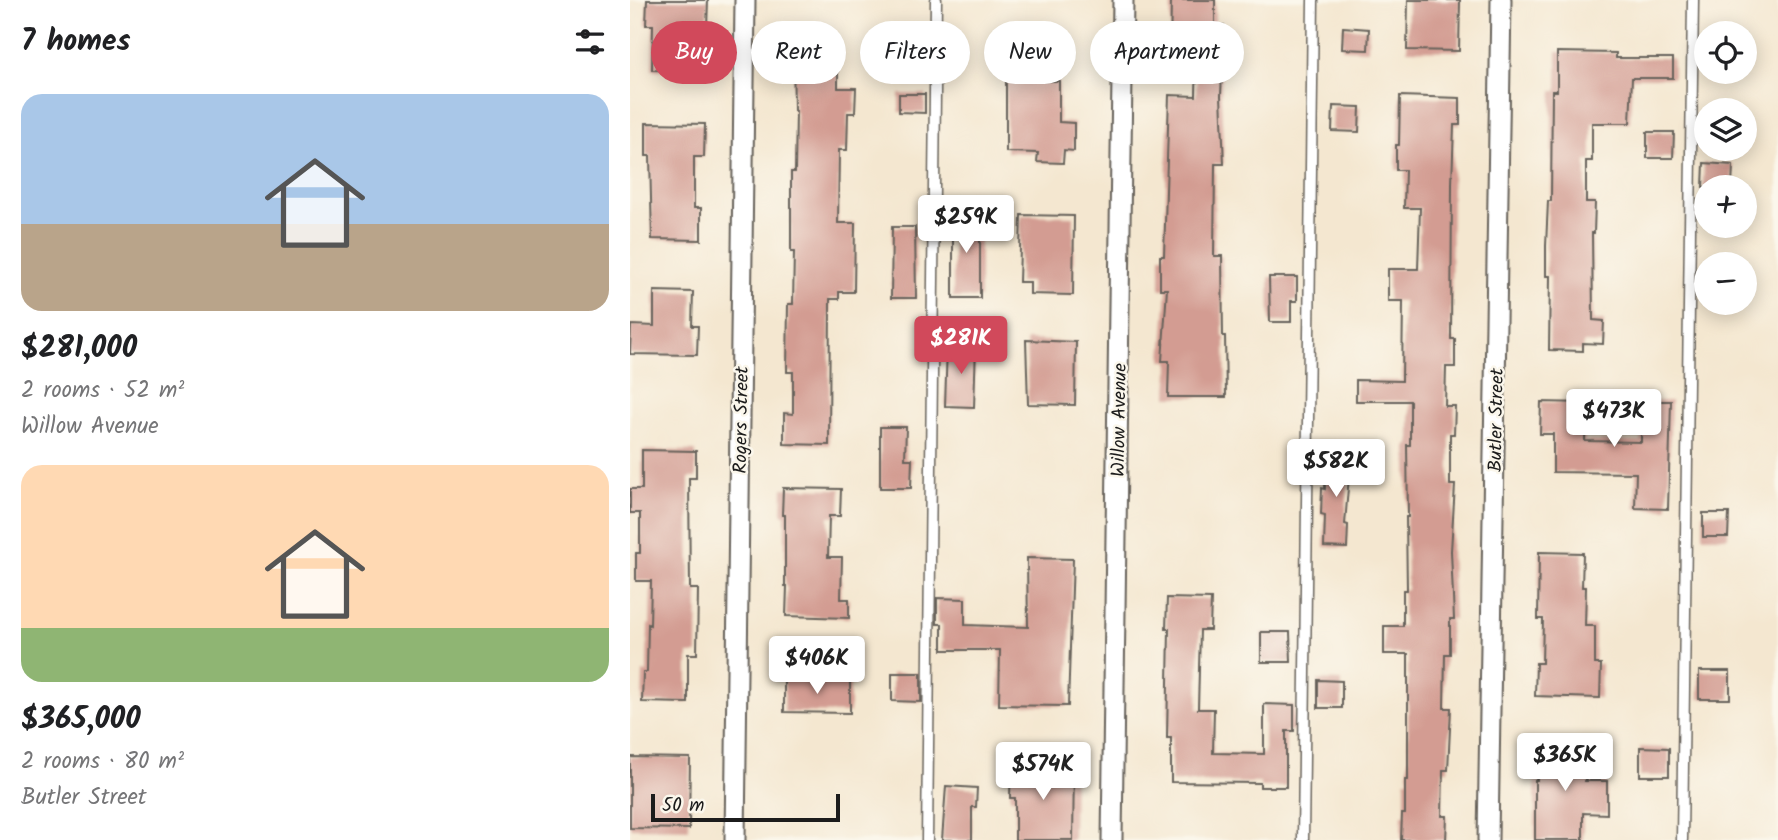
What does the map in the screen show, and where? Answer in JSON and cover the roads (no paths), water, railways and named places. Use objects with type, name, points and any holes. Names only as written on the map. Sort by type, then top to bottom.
[{"type":"street","name":"Rogers Street","points":[[734,840],[745,0]]},
{"type":"street","name":"Willow Avenue","points":[[1112,840],[1123,0]]},
{"type":"street","name":"Butler Street","points":[[1488,840],[1501,0]]},
{"type":"lane","points":[[927,840],[936,0]]},
{"type":"lane","points":[[1303,840],[1313,0]]},
{"type":"lane","points":[[1682,840],[1693,0]]}]
